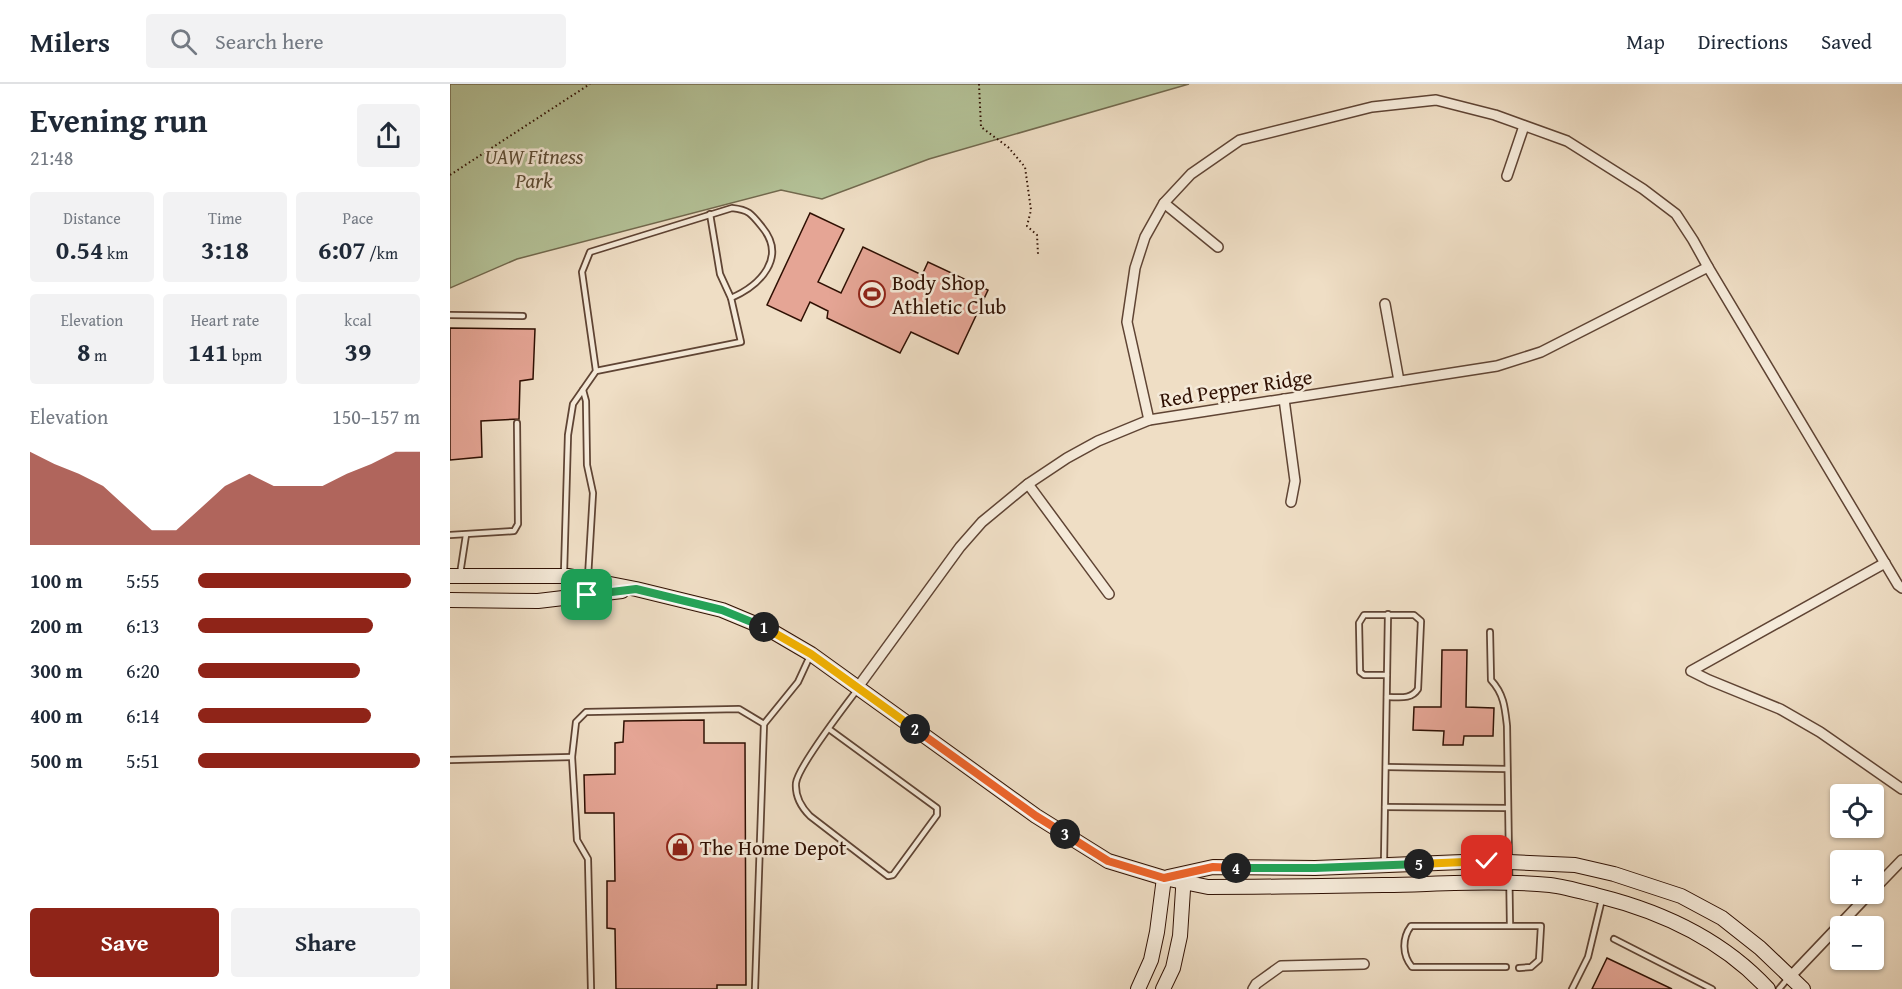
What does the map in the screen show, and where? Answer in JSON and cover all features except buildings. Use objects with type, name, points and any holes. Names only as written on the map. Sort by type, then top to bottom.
[{"type":"street","points":[[1149,420],[1127,322],[1135,268],[1144,237],[1164,203],[1191,174],[1240,140],[1372,107],[1436,100],[1495,115],[1567,141],[1643,189],[1676,214],[1898,585],[1902,588]]},
{"type":"street","points":[[1507,176],[1524,126]]},
{"type":"street","points":[[1164,203],[1218,247]]},
{"type":"street","name":"Red Pepper Ridge","points":[[858,687],[960,547],[982,522],[1028,484],[1098,441],[1149,420],[1497,366],[1541,352],[1708,267]]},
{"type":"street","points":[[1385,304],[1399,381]]},
{"type":"street","points":[[1284,399],[1295,481],[1291,502]]},
{"type":"street","points":[[1028,484],[1109,594]]},
{"type":"street","points":[[1885,562],[1691,670],[1709,680],[1780,709],[1820,732],[1902,789]]},
{"type":"street","points":[[636,589],[538,601],[454,600],[455,576],[564,576],[636,589],[722,610],[770,630],[811,654],[1036,816],[1108,861],[1164,878],[1184,878],[1208,887],[1509,883],[1552,885],[1652,911],[1684,925],[1719,946],[1768,989]]},
{"type":"street","points":[[1884,879],[1902,860]]},
{"type":"street","points":[[1184,878],[1213,867],[1315,868],[1510,861],[1575,865],[1614,873],[1681,896],[1722,918],[1760,948],[1803,989]]},
{"type":"street","points":[[1138,989],[1153,951],[1164,878]]},
{"type":"street","points":[[1163,989],[1173,968],[1180,936],[1184,878]]},
{"type":"street","points":[[1790,977],[1859,904]]},
{"type":"street","points":[[1253,989],[1256,984],[1281,966],[1364,964]]},
{"type":"lane","points":[[564,576],[568,435],[573,404],[596,371],[582,272],[590,252],[732,208],[746,210],[768,235],[772,245],[772,260],[762,276],[745,292],[731,297]]},
{"type":"lane","points":[[596,371],[741,342],[731,297],[720,274],[710,214]]},
{"type":"lane","points":[[450,315],[523,316]]},
{"type":"lane","points":[[583,390],[586,401],[588,465],[593,493],[588,580]]},
{"type":"lane","points":[[450,535],[514,531],[518,524],[517,423]]},
{"type":"lane","points":[[455,576],[465,535]]},
{"type":"lane","points":[[1384,865],[1388,614]]},
{"type":"lane","points":[[1387,675],[1364,675],[1360,672],[1359,623],[1364,615],[1414,615],[1421,621],[1418,689],[1414,695],[1409,697],[1387,697]]},
{"type":"lane","points":[[1490,632],[1491,680],[1499,689],[1505,708],[1510,925]]},
{"type":"lane","points":[[755,989],[764,723],[798,682],[811,654]]},
{"type":"lane","points":[[829,729],[937,808],[938,815],[893,875],[888,876],[810,816],[802,807],[796,784],[798,774],[829,729],[858,687]]},
{"type":"lane","points":[[591,989],[588,859],[577,840],[572,757],[576,722],[586,712],[739,709],[764,723]]},
{"type":"lane","points":[[450,760],[572,757]]},
{"type":"lane","points":[[1386,767],[1507,769]]},
{"type":"lane","points":[[1385,807],[1507,808]]},
{"type":"lane","points":[[1572,989],[1588,957],[1602,897]]},
{"type":"lane","points":[[1506,967],[1412,968],[1405,959],[1405,934],[1411,926],[1541,926],[1539,960],[1531,967],[1520,968]]},
{"type":"lane","points":[[1614,939],[1712,989]]},
{"type":"lane","points":[[1779,989],[1790,977]]},
{"type":"path","points":[[450,175],[590,84]]},
{"type":"path","points":[[979,84],[981,127],[1008,147],[1025,167],[1031,210],[1028,225],[1037,235],[1038,254]]},
{"type":"green space","name":"UAW Fitness Park","points":[[450,84],[1189,84],[929,159],[822,199],[781,190],[517,259],[450,288]]},
{"type":"place","name":"Body Shop Athletic Club","points":[[872,294]]},
{"type":"place","name":"The Home Depot","points":[[680,847]]},
{"type":"route","points":[[587,595],[636,589],[722,610],[770,630],[811,654],[1036,816],[1108,861],[1164,878],[1213,867],[1315,868],[1487,861]]}]
